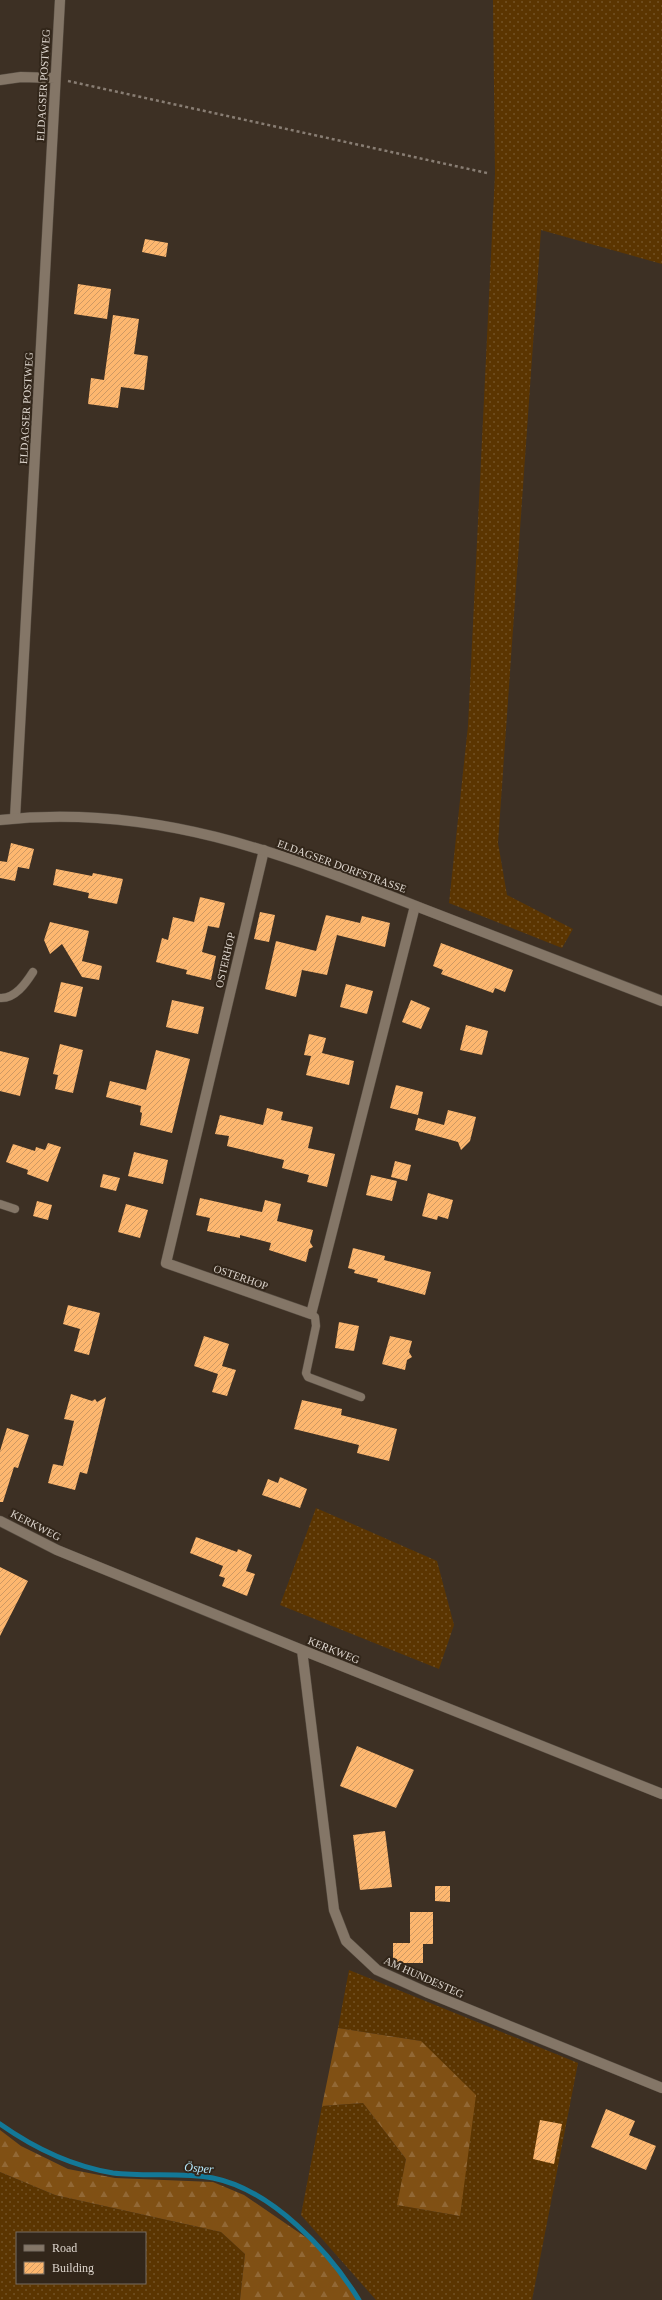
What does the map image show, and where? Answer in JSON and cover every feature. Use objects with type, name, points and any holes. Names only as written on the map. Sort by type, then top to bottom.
[{"type":"street","name":"ELDAGSER POSTWEG","points":[[15,818],[60,0]]},
{"type":"street","points":[[0,80],[21,78],[56,78]]},
{"type":"street","name":"ELDAGSER DORFSTRASSE","points":[[0,820],[15,818],[124,819],[196,831],[264,850],[349,879],[662,1001]]},
{"type":"street","name":"OSTERHOP","points":[[264,850],[166,1263],[311,1314]]},
{"type":"street","points":[[311,1314],[416,906]]},
{"type":"street","name":"KERKWEG","points":[[0,1521],[57,1550],[662,1794]]},
{"type":"street","name":"AM HUNDESTEG","points":[[302,1650],[334,1910],[346,1942],[377,1970],[426,1992],[662,2088]]},
{"type":"lane","points":[[0,998],[10,997],[34,972]]},
{"type":"lane","points":[[0,1204],[15,1209]]},
{"type":"lane","points":[[311,1314],[316,1317],[316,1326],[306,1373],[308,1377],[361,1397]]},
{"type":"path","points":[[56,78],[487,173]]},
{"type":"shaded area","points":[[493,0],[662,0],[662,264],[541,230],[498,843],[507,895],[573,929],[562,948],[449,903],[468,726],[495,174]]},
{"type":"shaded area","points":[[316,1508],[437,1561],[454,1625],[439,1669],[280,1605]]},
{"type":"shaded area","points":[[349,1970],[578,2063],[532,2300],[376,2300],[301,2215],[322,2106],[363,2103],[406,2159],[398,2205],[460,2216],[421,2041],[338,2028]]},
{"type":"shaded area","points":[[0,2172],[55,2195],[221,2232],[245,2254],[240,2300],[0,2300]]},
{"type":"green space","points":[[338,2028],[421,2041],[476,2095],[460,2216],[397,2205],[406,2159],[363,2103],[322,2106]]},
{"type":"green space","points":[[0,2130],[21,2146],[68,2169],[115,2178],[213,2182],[244,2195],[320,2247],[358,2300],[240,2300],[245,2254],[221,2232],[55,2195],[0,2172]]},
{"type":"building","points":[[145,239],[168,243],[166,257],[142,252]]},
{"type":"building","points":[[78,284],[111,289],[107,319],[74,314]]},
{"type":"building","points":[[113,315],[139,319],[134,354],[148,356],[144,390],[121,387],[118,408],[88,404],[91,378],[104,380]]},
{"type":"building","points":[[11,843],[34,849],[29,869],[18,867],[15,881],[0,878],[0,861],[7,862]]},
{"type":"building","points":[[56,869],[92,876],[93,873],[123,879],[117,904],[88,898],[89,893],[53,885]]},
{"type":"building","points":[[200,897],[225,903],[219,928],[208,926],[202,952],[216,956],[211,980],[186,974],[187,970],[156,962],[162,938],[168,940],[173,917],[194,922]]},
{"type":"building","points":[[260,912],[275,915],[269,942],[254,939]]},
{"type":"building","points":[[326,915],[360,923],[362,916],[390,923],[385,947],[337,935],[327,975],[302,970],[296,997],[265,989],[276,941],[316,951]]},
{"type":"building","points":[[50,922],[89,931],[82,961],[102,966],[99,980],[82,977],[62,944],[50,954],[44,940]]},
{"type":"building","points":[[441,943],[513,970],[505,992],[495,988],[493,993],[441,974],[443,970],[433,966]]},
{"type":"building","points":[[61,982],[83,987],[76,1017],[54,1012]]},
{"type":"building","points":[[346,984],[373,991],[367,1014],[340,1007]]},
{"type":"building","points":[[172,1000],[204,1007],[198,1034],[166,1027]]},
{"type":"building","points":[[411,1000],[430,1008],[421,1029],[402,1022]]},
{"type":"building","points":[[466,1025],[488,1031],[482,1055],[460,1050]]},
{"type":"building","points":[[309,1034],[326,1038],[322,1053],[354,1061],[349,1085],[306,1075],[311,1056],[304,1055]]},
{"type":"building","points":[[60,1044],[83,1050],[73,1093],[55,1089],[58,1075],[53,1074]]},
{"type":"building","points":[[156,1050],[190,1059],[172,1133],[140,1125],[142,1113],[140,1112],[141,1106],[106,1097],[110,1081],[146,1090]]},
{"type":"building","points":[[0,1051],[29,1058],[20,1096],[0,1091]]},
{"type":"building","points":[[396,1085],[423,1092],[418,1115],[390,1108]]},
{"type":"building","points":[[267,1108],[283,1112],[281,1120],[313,1127],[308,1148],[335,1154],[327,1187],[307,1182],[309,1175],[282,1168],[284,1160],[227,1146],[229,1136],[215,1134],[220,1115],[263,1125]]},
{"type":"building","points":[[448,1110],[476,1117],[470,1141],[461,1150],[458,1142],[415,1130],[418,1118],[444,1125]]},
{"type":"building","points":[[48,1143],[61,1147],[48,1182],[27,1174],[28,1170],[6,1162],[13,1144],[35,1151],[36,1147],[45,1150]]},
{"type":"building","points":[[134,1152],[168,1160],[163,1184],[128,1176]]},
{"type":"building","points":[[395,1161],[411,1165],[407,1181],[391,1177]]},
{"type":"building","points":[[103,1174],[120,1178],[116,1191],[100,1187]]},
{"type":"building","points":[[371,1175],[397,1181],[392,1201],[366,1195]]},
{"type":"building","points":[[428,1193],[453,1200],[448,1219],[438,1216],[437,1220],[422,1216]]},
{"type":"building","points":[[200,1198],[262,1212],[265,1200],[281,1204],[277,1221],[313,1230],[310,1242],[313,1247],[309,1249],[306,1262],[269,1250],[271,1243],[240,1235],[240,1238],[207,1231],[210,1218],[196,1215]]},
{"type":"building","points":[[37,1201],[52,1205],[48,1220],[33,1216]]},
{"type":"building","points":[[126,1204],[148,1210],[140,1238],[118,1232]]},
{"type":"building","points":[[353,1248],[385,1256],[384,1260],[431,1272],[425,1295],[377,1282],[378,1279],[354,1273],[355,1270],[348,1268]]},
{"type":"building","points":[[68,1305],[100,1313],[89,1355],[74,1351],[80,1329],[63,1324]]},
{"type":"building","points":[[339,1322],[359,1326],[354,1351],[335,1348]]},
{"type":"building","points":[[204,1336],[229,1344],[222,1366],[236,1370],[227,1396],[212,1392],[218,1374],[194,1366]]},
{"type":"building","points":[[390,1336],[412,1341],[409,1352],[412,1357],[407,1360],[405,1370],[382,1364]]},
{"type":"building","points":[[71,1394],[92,1401],[95,1399],[97,1402],[106,1397],[87,1474],[80,1472],[75,1490],[48,1483],[53,1464],[63,1466],[74,1421],[64,1419]]},
{"type":"building","points":[[302,1400],[342,1409],[341,1415],[397,1429],[389,1461],[357,1453],[359,1445],[294,1429]]},
{"type":"building","points":[[7,1428],[29,1435],[18,1468],[14,1467],[3,1502],[0,1502],[0,1451]]},
{"type":"building","points":[[280,1477],[307,1489],[300,1508],[262,1495],[268,1479],[278,1483]]},
{"type":"building","points":[[196,1537],[237,1552],[238,1549],[252,1555],[246,1571],[255,1574],[247,1596],[222,1586],[225,1578],[219,1576],[223,1566],[190,1553]]},
{"type":"building","points":[[0,1567],[28,1581],[0,1636]]},
{"type":"building","points":[[357,1746],[414,1770],[396,1808],[340,1786]]},
{"type":"building","points":[[385,1831],[392,1887],[360,1890],[353,1835]]},
{"type":"building","points":[[435,1886],[450,1886],[450,1902],[435,1901]]},
{"type":"building","points":[[410,1912],[433,1912],[433,1944],[423,1944],[423,1963],[393,1963],[393,1943],[410,1943]]},
{"type":"building","points":[[606,2109],[635,2121],[629,2135],[656,2146],[646,2170],[591,2147]]},
{"type":"building","points":[[540,2120],[562,2124],[554,2164],[533,2159]]},
{"type":"waterway","name":"Ösper","points":[[0,2124],[26,2141],[54,2155],[82,2166],[113,2173],[201,2176],[235,2185],[256,2195],[297,2225],[315,2243],[347,2281],[359,2300]]}]
